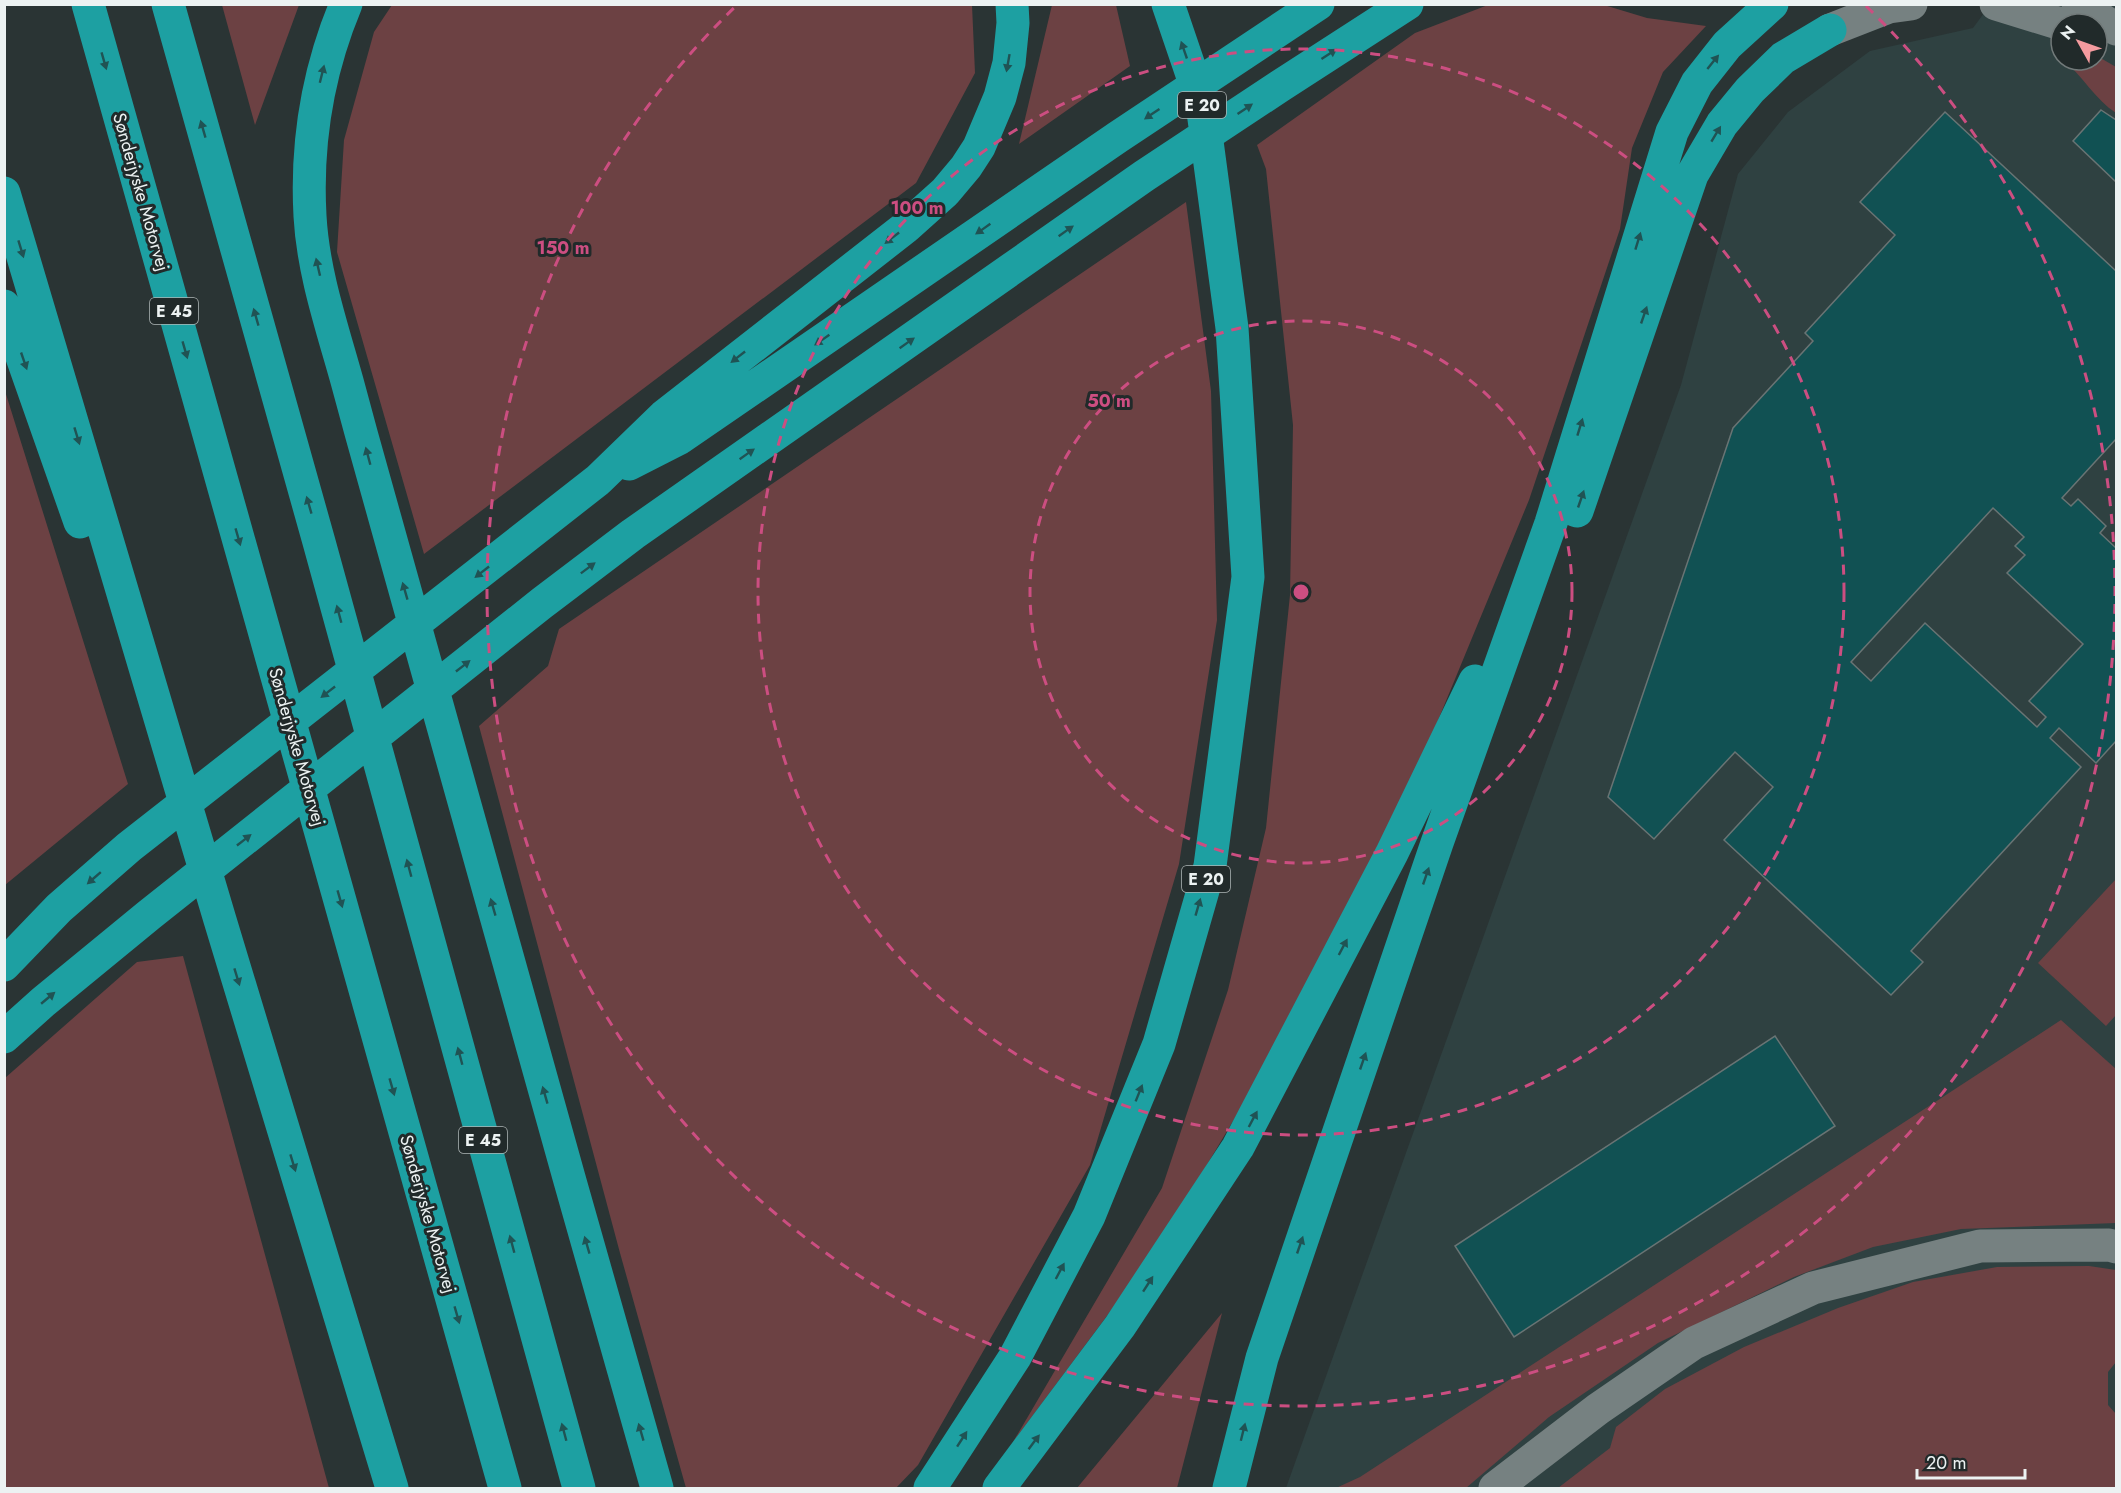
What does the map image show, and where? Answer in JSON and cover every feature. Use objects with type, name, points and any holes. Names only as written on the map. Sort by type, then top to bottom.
[{"type":"highway","name":"Sønderjyske Motorvej","points":[[88,4],[505,1488]]},
{"type":"highway","name":"E 45","points":[[168,4],[316,531],[579,1488]]},
{"type":"highway","points":[[346,4],[327,57],[315,114],[309,171],[310,216],[314,251],[330,321],[386,524],[657,1488]]},
{"type":"highway","points":[[4,965],[59,908],[129,847],[598,480],[664,416],[906,227],[945,192],[966,168],[979,147],[1000,97],[1009,63],[1013,23],[1012,4]]},
{"type":"highway","name":"E 20","points":[[930,1488],[1015,1357],[1089,1216],[1159,1044],[1210,866],[1248,577],[1232,328],[1202,104],[1168,4]]},
{"type":"highway","points":[[598,480],[680,438],[1118,137],[1318,4]]},
{"type":"highway","points":[[4,1037],[149,915],[542,603],[633,534],[1144,176],[1407,4]]},
{"type":"highway","points":[[1229,1488],[1262,1358],[1437,843],[1551,523],[1672,132],[1697,83],[1726,45],[1772,4]]},
{"type":"highway","points":[[1437,843],[1536,631],[1692,175],[1722,124],[1750,90],[1783,58],[1830,30]]},
{"type":"highway","points":[[4,193],[392,1488]]},
{"type":"highway","points":[[4,306],[220,920]]},
{"type":"highway","points":[[999,1488],[1120,1326],[1238,1147],[1392,853],[1551,523]]},
{"type":"highway","points":[[4,945],[59,908]]},
{"type":"highway","points":[[328,1279],[370,1488]]},
{"type":"street","points":[[1830,30],[1889,7],[1911,4]]},
{"type":"street","points":[[1996,4],[2049,20]]},
{"type":"street","points":[[2078,4],[2116,29]]},
{"type":"street","points":[[1495,1488],[1598,1409],[1694,1344],[1813,1288],[1980,1246],[2109,1245],[2116,1247]]},
{"type":"shaded area","points":[[222,5],[299,5],[255,125]]},
{"type":"shaded area","points":[[392,5],[972,5],[975,73],[916,183],[424,554],[337,252],[344,140],[374,32]]},
{"type":"shaded area","points":[[1052,5],[1116,5],[1130,66],[1019,144]]},
{"type":"shaded area","points":[[1488,5],[1604,5],[1647,18],[1706,26],[1663,72],[1632,148],[1620,229],[1529,500],[1422,759],[1294,1019],[1156,1250],[1013,1442],[1162,1188],[1228,990],[1266,828],[1290,595],[1293,425],[1266,169],[1257,145],[1415,33]]},
{"type":"shaded area","points":[[1990,5],[2116,5],[2116,1488],[1286,1488],[1681,385],[1738,174],[1788,112],[1870,51],[1973,28]]},
{"type":"shaded area","points":[[2109,63],[2116,67],[2116,113],[2102,101],[2077,73],[2109,72]]},
{"type":"shaded area","points":[[1186,202],[1211,391],[1217,620],[1179,864],[1090,1165],[918,1465],[896,1488],[686,1488],[620,1253],[479,726],[548,666],[559,629]]},
{"type":"shaded area","points":[[5,391],[128,784],[4,885]]},
{"type":"shaded area","points":[[2116,879],[2116,1015],[2106,1026],[2038,963]]},
{"type":"shaded area","points":[[183,956],[329,1488],[5,1488],[5,1078],[137,962]]},
{"type":"shaded area","points":[[2061,1020],[2116,1069],[2116,1223],[1961,1229],[1873,1247],[1794,1277],[1658,1343],[1549,1417],[1466,1488],[1336,1488],[1360,1477]]},
{"type":"shaded area","points":[[2089,1266],[2116,1270],[2116,1362],[2108,1372],[2108,1405],[2116,1414],[2116,1488],[1558,1488],[1610,1448],[1616,1427],[1665,1389],[1744,1347],[1838,1308],[1913,1282],[1997,1267]]},
{"type":"shaded area","points":[[1222,1313],[1177,1488],[1077,1488]]},
{"type":"building","points":[[2101,110],[2116,120],[2116,182],[2073,141]]},
{"type":"building","points":[[1945,112],[2116,271],[2116,439],[2062,498],[2071,506],[2078,499],[2106,526],[2100,533],[2116,548],[2116,741],[2096,763],[2059,728],[2050,738],[2081,767],[1911,951],[1923,962],[1891,995],[1724,840],[1773,787],[1735,752],[1654,839],[1608,797],[1733,428],[1813,341],[1805,333],[1895,235],[1860,202]],"holes":[[[1993,508],[2024,537],[2015,546],[2025,555],[2007,573],[2083,644],[2029,701],[2046,717],[2037,727],[1925,623],[1871,681],[1851,662]]]},
{"type":"building","points":[[1775,1036],[1835,1126],[1514,1337],[1455,1246]]}]
